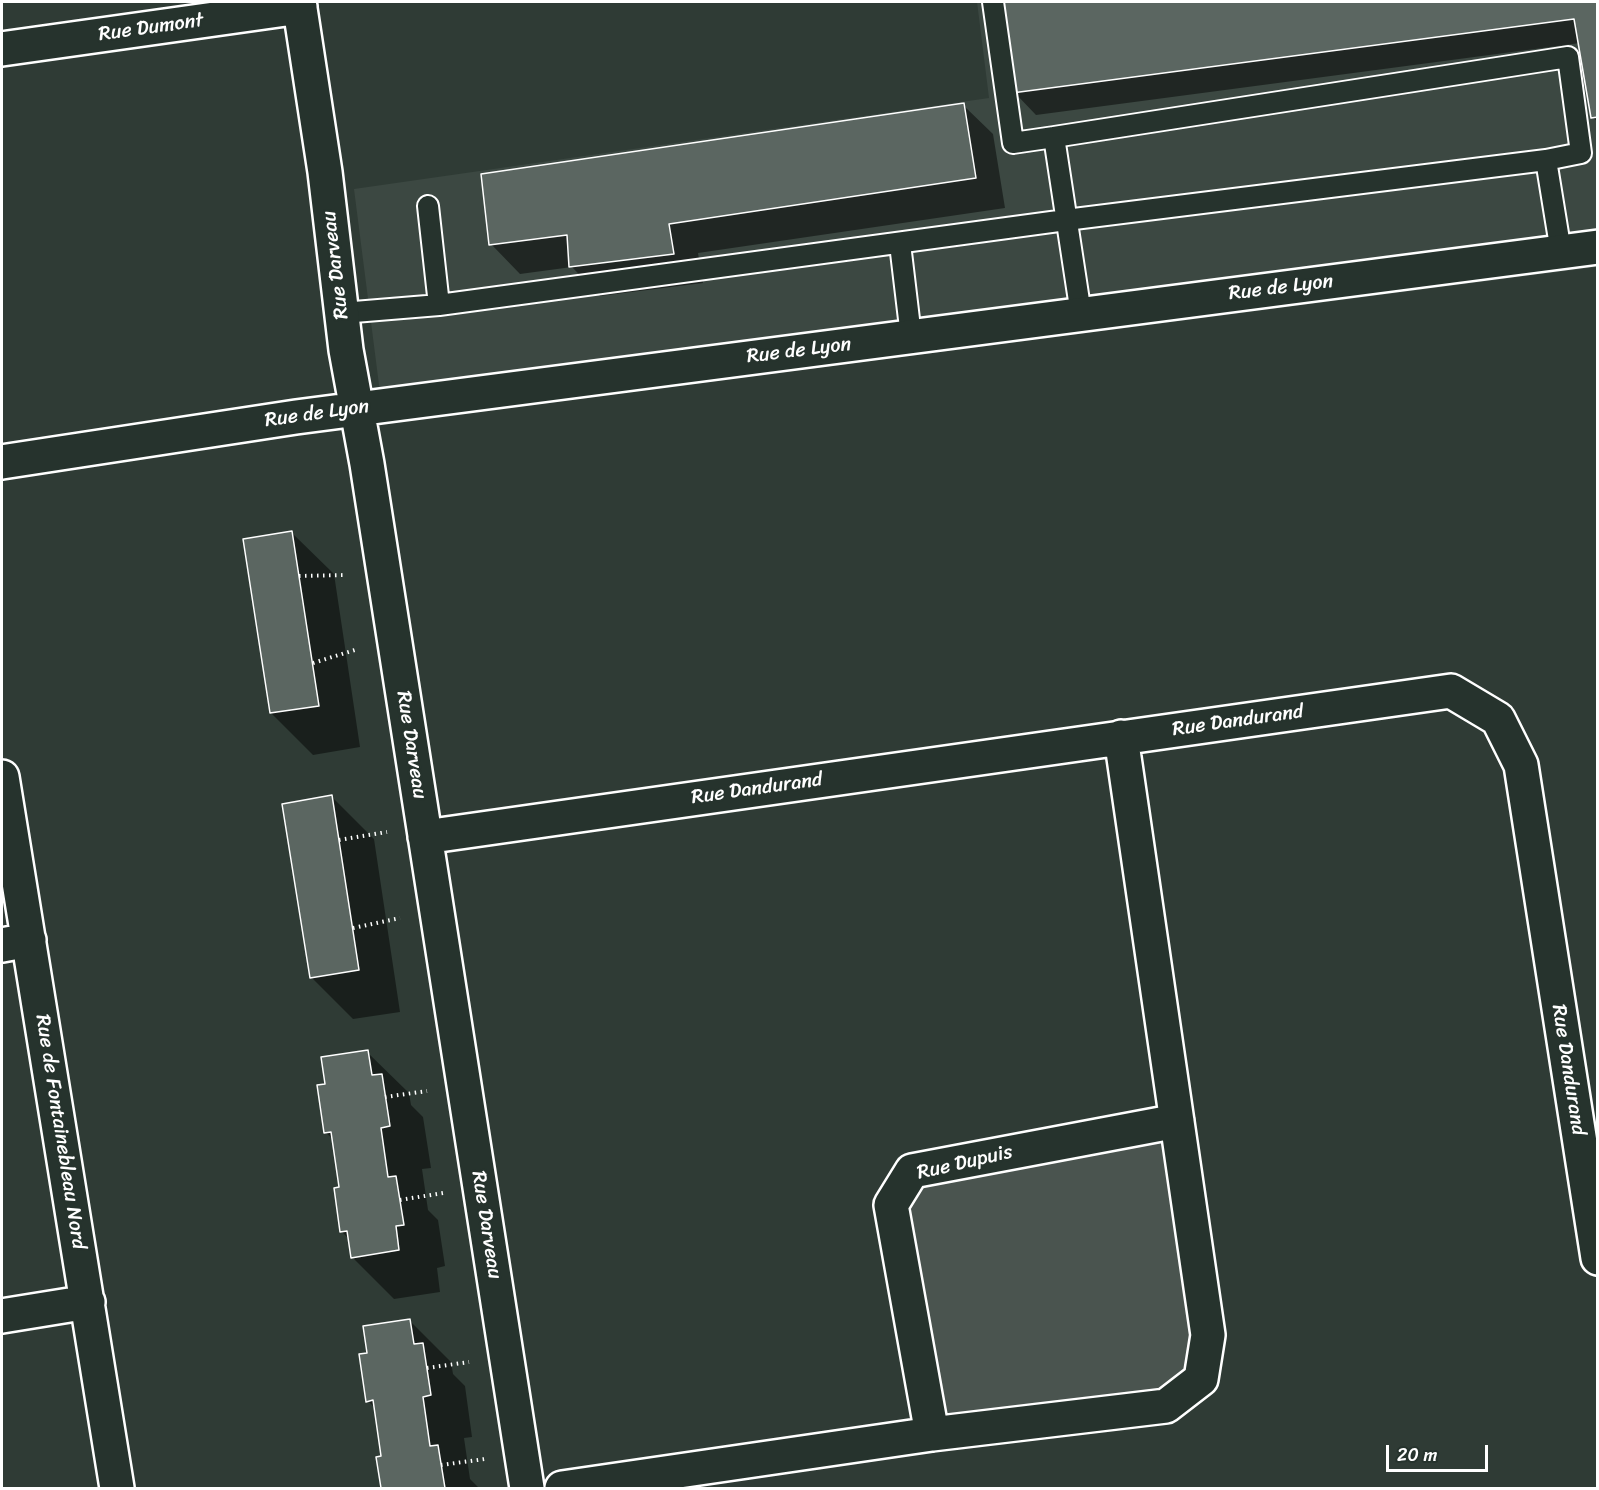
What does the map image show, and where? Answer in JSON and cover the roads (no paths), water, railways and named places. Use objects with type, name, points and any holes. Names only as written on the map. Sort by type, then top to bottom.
[{"type":"street","name":"Rue Dumont","points":[[2,50],[299,4]]},
{"type":"street","name":"Rue Darveau","points":[[299,4],[325,172],[356,409],[527,1488]]},
{"type":"street","name":"Rue de Lyon","points":[[2,462],[296,417],[1598,247]]},
{"type":"street","name":"Rue Dandurand","points":[[425,837],[1450,691],[1498,719],[1521,765],[1598,1258]]},
{"type":"street","points":[[562,1488],[932,1434],[1166,1406],[1201,1379],[1208,1335],[1121,737]]},
{"type":"street","name":"Rue de Fontainebleau Nord","points":[[2,777],[15,943],[88,1302],[117,1488]]},
{"type":"street","name":"Rue Dupuis","points":[[932,1434],[891,1205],[912,1171],[1178,1121]]},
{"type":"street","points":[[2,1316],[88,1302]]},
{"type":"lane","points":[[342,313],[439,305],[1589,152],[1568,57],[1013,143],[993,2]]},
{"type":"lane","points":[[1054,137],[1081,314]]},
{"type":"lane","points":[[1546,159],[1561,252]]},
{"type":"lane","points":[[428,206],[439,305]]},
{"type":"lane","points":[[900,244],[911,336]]}]
